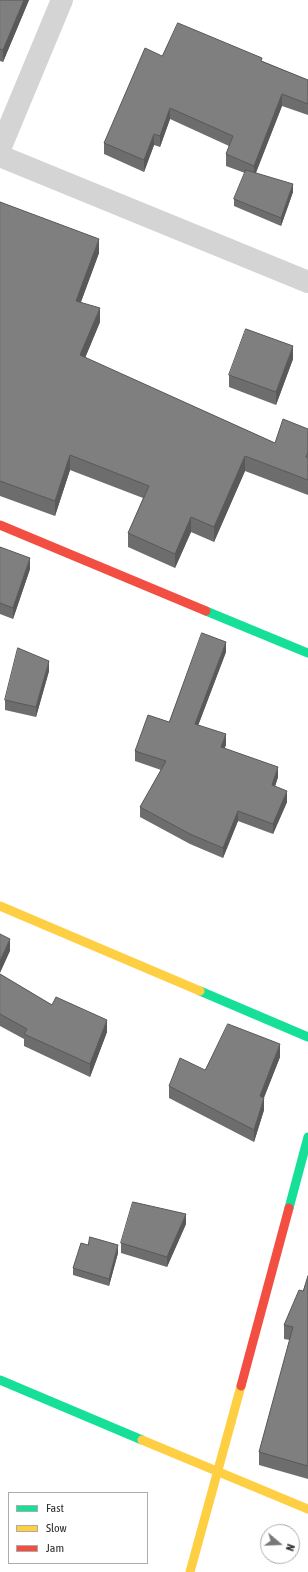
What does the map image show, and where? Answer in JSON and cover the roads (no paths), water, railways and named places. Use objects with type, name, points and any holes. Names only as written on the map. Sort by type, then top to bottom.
[{"type":"street","points":[[0,149],[62,0]]},
{"type":"street","points":[[0,156],[308,282]]},
{"type":"street","points":[[0,525],[308,653]]},
{"type":"street","points":[[0,906],[308,1037]]},
{"type":"street","points":[[190,1572],[308,1137]]},
{"type":"street","points":[[0,1380],[308,1509]]}]
